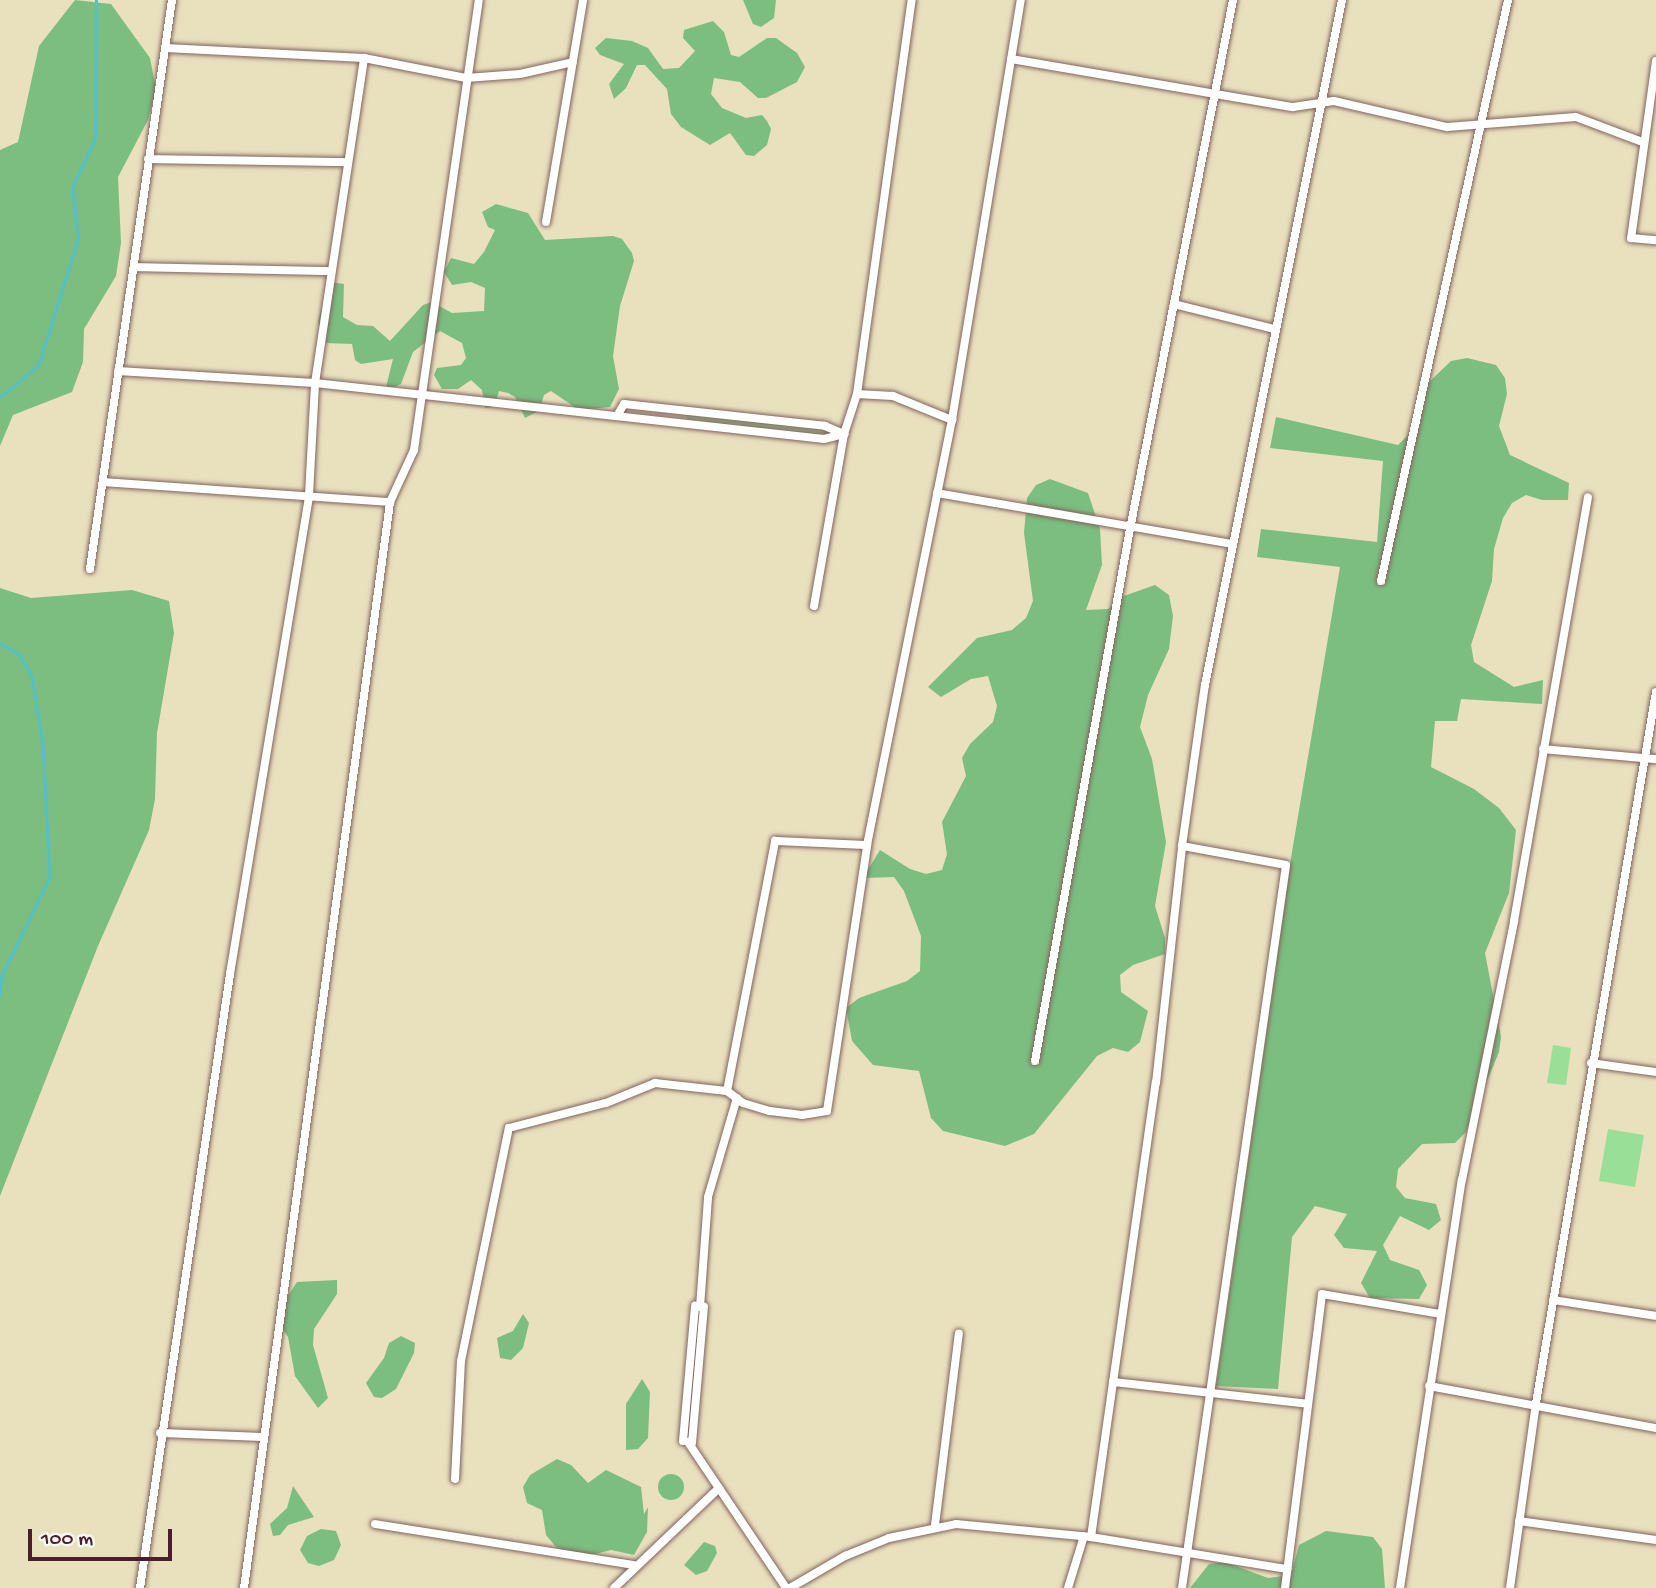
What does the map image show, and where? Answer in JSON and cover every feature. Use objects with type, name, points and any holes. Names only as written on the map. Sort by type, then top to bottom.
[{"type":"street","points":[[90,569],[172,0]]},
{"type":"street","points":[[244,1588],[390,502],[414,450],[478,0]]},
{"type":"street","points":[[546,222],[583,0]]},
{"type":"street","points":[[814,606],[845,434],[857,394],[912,0]]},
{"type":"street","points":[[455,1479],[461,1361],[509,1128],[606,1103],[645,1084],[727,1091],[737,1098],[780,1113],[827,1111],[867,845],[951,420],[1021,0]]},
{"type":"street","points":[[1035,1061],[1130,528],[1233,0]]},
{"type":"street","points":[[1068,1588],[1088,1537],[1113,1382],[1156,1083],[1182,846],[1231,544],[1342,0]]},
{"type":"street","points":[[1381,581],[1508,0]]},
{"type":"street","points":[[166,48],[364,58],[466,78],[520,74],[573,62]]},
{"type":"street","points":[[140,1588],[160,1433],[310,495],[315,383],[364,58]]},
{"type":"street","points":[[1011,59],[1293,107],[1334,101],[1447,127],[1482,127],[1576,117],[1642,142]]},
{"type":"street","points":[[1656,61],[1642,142],[1631,238],[1656,240]]},
{"type":"street","points":[[148,159],[347,162]]},
{"type":"street","points":[[134,267],[331,271]]},
{"type":"street","points":[[1174,304],[1274,329]]},
{"type":"street","points":[[118,370],[315,383],[824,439],[845,434]]},
{"type":"street","points":[[857,394],[893,396],[951,420]]},
{"type":"street","points":[[617,416],[624,404],[831,427],[845,434]]},
{"type":"street","points":[[103,482],[390,502]]},
{"type":"street","points":[[937,493],[1231,544]]},
{"type":"street","points":[[1400,1588],[1440,1314],[1588,497]]},
{"type":"street","points":[[1510,1588],[1536,1403],[1591,1063],[1656,692]]},
{"type":"street","points":[[1543,749],[1656,759]]},
{"type":"street","points":[[727,1091],[775,841],[867,845]]},
{"type":"street","points":[[1182,846],[1286,865],[1182,1588]]},
{"type":"street","points":[[1591,1063],[1656,1072]]},
{"type":"street","points":[[737,1098],[708,1197],[688,1442],[788,1588],[845,1556],[935,1525],[1088,1537],[1287,1569]]},
{"type":"street","points":[[1285,1588],[1322,1294],[1440,1314]]},
{"type":"street","points":[[1553,1300],[1656,1316]]},
{"type":"street","points":[[935,1525],[958,1333]]},
{"type":"street","points":[[1113,1382],[1308,1404]]},
{"type":"street","points":[[1429,1386],[1536,1403],[1656,1428]]},
{"type":"street","points":[[160,1433],[264,1437]]},
{"type":"street","points":[[614,1588],[634,1564],[719,1488]]},
{"type":"street","points":[[1519,1521],[1656,1540]]},
{"type":"street","points":[[375,1524],[634,1564]]},
{"type":"green space","points":[[75,0],[111,4],[150,58],[156,89],[148,120],[118,177],[121,243],[116,276],[84,329],[83,362],[72,392],[13,415],[0,446],[0,150],[18,142],[39,46]]},
{"type":"green space","points":[[743,0],[776,0],[774,18],[761,27],[753,24]]},
{"type":"green space","points":[[713,21],[724,32],[731,55],[739,57],[767,38],[776,38],[797,53],[805,67],[797,82],[766,98],[758,98],[740,82],[714,78],[711,94],[722,108],[746,118],[762,115],[767,121],[771,129],[767,145],[754,156],[746,155],[730,133],[710,145],[681,127],[671,114],[667,89],[645,65],[637,65],[626,88],[614,99],[609,84],[624,64],[600,55],[595,48],[606,38],[632,41],[648,48],[663,69],[679,68],[695,51],[683,38],[684,30]]},
{"type":"green space","points":[[496,204],[528,213],[545,240],[613,236],[622,239],[632,253],[634,261],[620,306],[613,356],[619,389],[610,407],[579,410],[551,391],[544,395],[539,411],[525,418],[515,397],[508,393],[499,391],[494,407],[485,408],[482,390],[471,380],[458,389],[442,389],[434,375],[437,368],[461,365],[466,358],[462,343],[440,331],[413,352],[401,384],[385,391],[393,359],[361,364],[355,360],[352,344],[326,343],[318,321],[329,282],[344,284],[343,317],[357,325],[373,326],[390,341],[423,305],[432,302],[452,313],[484,311],[485,288],[471,282],[452,285],[444,272],[451,258],[474,264],[484,252],[495,230],[488,227],[482,212]]},
{"type":"green space","points":[[1467,358],[1496,365],[1505,378],[1507,394],[1499,426],[1510,455],[1569,483],[1568,500],[1542,500],[1526,495],[1512,503],[1503,518],[1494,549],[1492,581],[1471,645],[1474,662],[1514,687],[1543,680],[1542,704],[1461,699],[1457,721],[1435,721],[1431,767],[1474,789],[1499,808],[1516,830],[1509,893],[1485,953],[1501,1037],[1499,1052],[1466,1132],[1455,1143],[1422,1144],[1398,1169],[1396,1187],[1405,1198],[1436,1204],[1441,1220],[1429,1230],[1400,1216],[1383,1245],[1390,1260],[1419,1270],[1427,1285],[1419,1299],[1370,1298],[1361,1283],[1377,1251],[1344,1248],[1334,1235],[1347,1214],[1315,1206],[1292,1237],[1278,1389],[1216,1386],[1292,852],[1340,567],[1257,557],[1261,529],[1377,542],[1383,461],[1270,448],[1276,417],[1398,445],[1410,433],[1427,384],[1451,361]]},
{"type":"green space","points":[[686,415],[829,428],[831,431],[828,435],[688,420]]},
{"type":"green space","points":[[1050,479],[1088,493],[1100,529],[1102,565],[1086,610],[1108,609],[1121,597],[1155,585],[1169,595],[1173,616],[1169,649],[1148,695],[1140,727],[1152,759],[1166,842],[1155,906],[1165,938],[1165,954],[1133,965],[1120,975],[1121,992],[1148,1011],[1140,1042],[1128,1052],[1113,1048],[1097,1056],[1034,1134],[1005,1146],[943,1131],[931,1118],[919,1071],[873,1065],[852,1041],[846,1008],[859,998],[907,981],[920,971],[921,936],[904,891],[894,877],[863,878],[880,850],[910,869],[926,874],[942,870],[947,854],[942,822],[966,776],[962,758],[970,744],[993,722],[997,706],[988,676],[971,679],[941,697],[928,687],[977,638],[1012,630],[1026,618],[1033,601],[1024,533],[1027,498],[1036,485]]},
{"type":"green space","points":[[0,588],[31,598],[132,590],[169,601],[174,633],[157,733],[155,799],[149,830],[98,946],[0,1196]]},
{"type":"green space","points":[[1553,1045],[1571,1048],[1566,1085],[1547,1083]]},
{"type":"green space","points":[[1608,1129],[1644,1135],[1635,1187],[1599,1181]]},
{"type":"green space","points":[[337,1280],[337,1294],[314,1329],[313,1345],[328,1398],[318,1408],[295,1376],[288,1337],[279,1324],[280,1308],[297,1282]]},
{"type":"green space","points":[[523,1314],[529,1323],[523,1348],[511,1360],[500,1358],[497,1338],[513,1331]]},
{"type":"green space","points":[[401,1336],[415,1343],[414,1353],[396,1389],[382,1398],[374,1397],[366,1383],[384,1358],[389,1343]]},
{"type":"green space","points":[[642,1379],[650,1392],[648,1438],[638,1449],[626,1450],[626,1404]]},
{"type":"green space","points":[[557,1459],[571,1465],[588,1483],[606,1470],[641,1487],[644,1514],[648,1507],[647,1532],[634,1555],[611,1550],[579,1558],[556,1547],[546,1535],[542,1510],[527,1503],[523,1487],[530,1475]]},
{"type":"green space","points":[[671,1474],[680,1478],[684,1487],[680,1496],[671,1500],[662,1496],[658,1487],[662,1478]]},
{"type":"green space","points":[[293,1486],[314,1517],[288,1525],[280,1535],[273,1536],[270,1524],[287,1508]]},
{"type":"green space","points":[[321,1529],[336,1531],[341,1545],[334,1560],[319,1566],[308,1563],[300,1550],[307,1536]]},
{"type":"green space","points":[[1326,1531],[1373,1537],[1382,1549],[1385,1588],[1190,1588],[1209,1564],[1225,1562],[1268,1578],[1291,1575],[1299,1545]]},
{"type":"green space","points":[[704,1542],[715,1546],[717,1553],[707,1571],[696,1575],[684,1565]]},
{"type":"waterway","points":[[0,397],[38,366],[78,239],[72,188],[95,139],[96,0]]},
{"type":"waterway","points":[[0,643],[19,654],[32,676],[43,743],[50,877],[2,976],[0,996]]}]
